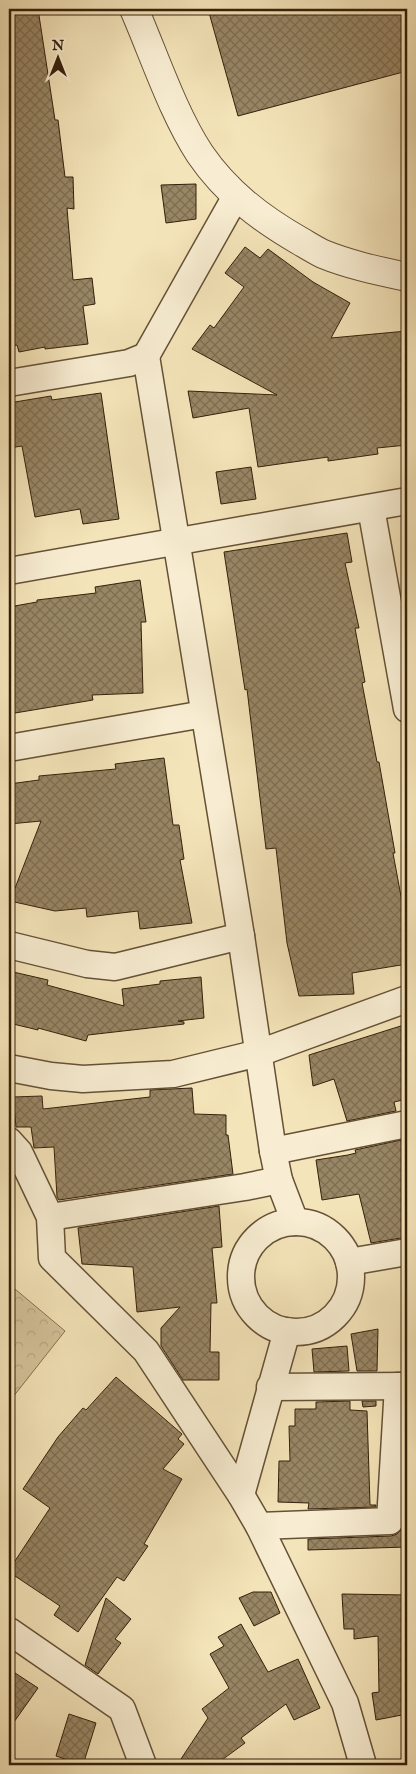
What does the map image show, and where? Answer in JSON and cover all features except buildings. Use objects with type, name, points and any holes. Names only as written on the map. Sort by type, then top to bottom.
[{"type":"street","points":[[134,9],[182,122],[200,154],[236,196],[270,224],[322,254],[372,270],[407,277]]},
{"type":"street","points":[[9,383],[129,363],[146,356],[236,196]]},
{"type":"street","points":[[146,356],[241,936],[273,1152],[279,1180],[294,1222]]},
{"type":"street","points":[[9,570],[407,501]]},
{"type":"street","points":[[371,508],[403,660],[407,709]]},
{"type":"street","points":[[9,748],[204,714]]},
{"type":"street","points":[[9,945],[87,964],[115,967],[241,936]]},
{"type":"street","points":[[9,1068],[51,1076],[83,1079],[173,1074],[259,1053],[407,999]]},
{"type":"street","points":[[273,1152],[407,1124]]},
{"type":"street","points":[[9,1141],[19,1152],[50,1217],[52,1258],[146,1351],[260,1526],[345,1703],[363,1765]]},
{"type":"street","points":[[50,1217],[246,1187],[279,1180]]},
{"type":"street","points":[[294,1222],[312,1224],[329,1233],[341,1246],[349,1262],[351,1280],[347,1298],[337,1314],[322,1325],[305,1332],[287,1332],[271,1327],[258,1317],[248,1305],[242,1289],[240,1273],[244,1258],[252,1243],[264,1232],[278,1224],[294,1222]]},
{"type":"street","points":[[349,1262],[407,1252]]},
{"type":"street","points":[[241,1495],[287,1332]]},
{"type":"street","points":[[260,1526],[390,1521],[403,1386],[270,1387]]},
{"type":"street","points":[[9,1631],[122,1709],[143,1765]]},
{"type":"green space","points":[[9,1284],[65,1331],[9,1402]]}]
